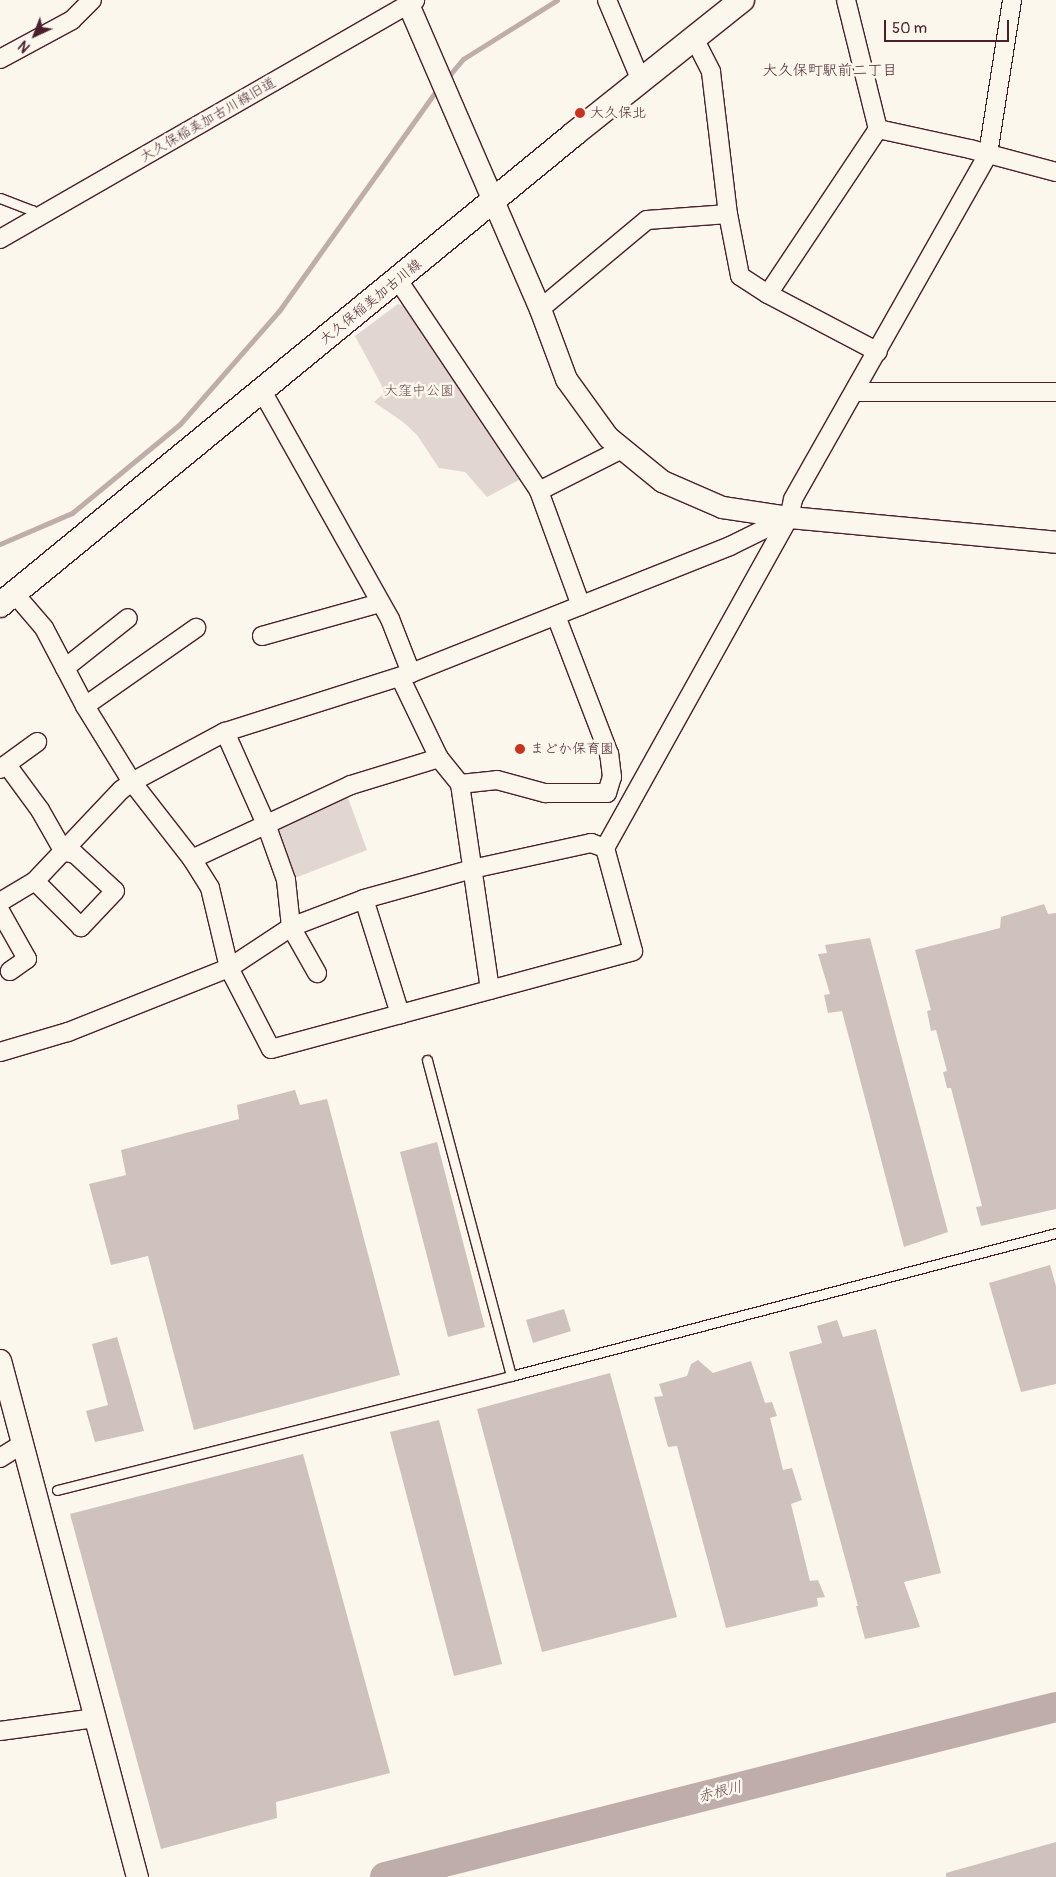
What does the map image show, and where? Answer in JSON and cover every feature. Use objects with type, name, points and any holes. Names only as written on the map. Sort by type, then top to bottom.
[{"type":"main road","name":"大久保稲美加古川線","points":[[7,599],[742,0]]},
{"type":"street","points":[[0,59],[72,20],[92,0]]},
{"type":"street","points":[[607,0],[641,81]]},
{"type":"street","points":[[768,294],[878,129],[846,0]]},
{"type":"street","points":[[7,599],[44,628],[85,706],[132,782],[192,859],[210,888],[229,968],[271,1049],[633,951],[605,848],[789,517],[793,499],[878,352],[988,154],[1012,0]]},
{"type":"street","points":[[410,1],[492,203],[540,308],[566,379],[608,437],[622,449],[662,481],[722,507],[789,517],[1056,542]]},
{"type":"street","name":"大久保稲美加古川線旧道","points":[[0,239],[410,1]]},
{"type":"street","points":[[694,38],[711,72],[728,214],[740,276],[768,294],[878,352]]},
{"type":"street","points":[[878,129],[988,154],[1056,172]]},
{"type":"street","points":[[540,308],[647,220],[728,214]]},
{"type":"street","points":[[398,280],[539,491],[581,606]]},
{"type":"street","points":[[262,391],[390,619],[406,675],[439,758],[460,784],[490,990]]},
{"type":"street","points":[[855,392],[1056,392]]},
{"type":"street","points":[[539,491],[622,449]]},
{"type":"street","points":[[0,902],[35,881],[121,790],[132,782],[225,732],[406,675],[730,546],[789,517]]},
{"type":"street","points":[[262,636],[380,603]]},
{"type":"street","points":[[460,784],[497,780],[545,793],[607,793],[612,777],[609,754],[556,616]]},
{"type":"street","points":[[64,668],[128,618]]},
{"type":"street","points":[[85,706],[196,628]]},
{"type":"street","points":[[225,732],[266,824],[286,880],[291,927],[318,973]]},
{"type":"street","points":[[35,881],[81,926],[114,890],[75,854],[64,852],[40,810],[4,767],[38,742]]},
{"type":"street","points":[[192,859],[351,785],[439,758]]},
{"type":"street","points":[[612,777],[636,792]]},
{"type":"street","points":[[0,1052],[68,1032],[229,968],[291,927],[364,899],[472,869],[592,843],[605,848]]},
{"type":"street","points":[[364,899],[400,1014]]},
{"type":"street","points":[[0,910],[27,959],[10,971]]},
{"type":"street","points":[[0,1360],[137,1877]]},
{"type":"street","points":[[0,1458],[22,1444]]},
{"type":"street","points":[[0,1731],[95,1718]]},
{"type":"lane","points":[[0,198],[32,210],[39,217]]},
{"type":"lane","points":[[427,1060],[511,1376]]},
{"type":"lane","points":[[57,1490],[511,1376],[1056,1233]]},
{"type":"green space","name":"大窪中公園","points":[[398,304],[407,307],[519,480],[487,497],[465,472],[439,468],[417,435],[403,422],[374,402],[384,393],[382,386],[355,336]]},
{"type":"green space","points":[[347,795],[367,850],[295,878],[277,831],[279,822]]},
{"type":"building","points":[[1044,904],[1048,914],[1056,913],[1056,1209],[981,1226],[976,1207],[982,1206],[951,1088],[947,1088],[943,1072],[947,1071],[936,1030],[931,1031],[927,1011],[931,1010],[915,950],[1000,928],[1001,917]]},
{"type":"building","points":[[870,938],[948,1232],[904,1247],[842,1011],[828,1013],[824,995],[830,994],[818,954],[827,953],[825,945]]},
{"type":"building","points":[[295,1090],[300,1105],[327,1099],[400,1375],[194,1430],[148,1256],[111,1265],[89,1184],[126,1175],[121,1150],[239,1119],[237,1105]]},
{"type":"building","points":[[437,1142],[485,1327],[448,1337],[400,1152]]},
{"type":"building","points":[[1050,1265],[1056,1286],[1056,1384],[1021,1392],[989,1283]]},
{"type":"building","points":[[564,1309],[571,1331],[533,1343],[526,1320]]},
{"type":"building","points":[[837,1320],[843,1337],[876,1329],[941,1573],[904,1582],[920,1627],[865,1639],[856,1606],[858,1606],[789,1352],[822,1343],[817,1326]]},
{"type":"building","points":[[117,1337],[144,1431],[95,1442],[86,1411],[108,1405],[92,1344]]},
{"type":"building","points":[[698,1360],[713,1373],[751,1361],[765,1403],[772,1402],[777,1416],[770,1418],[783,1470],[792,1468],[802,1500],[791,1504],[810,1581],[818,1580],[825,1597],[817,1598],[818,1606],[726,1628],[677,1446],[668,1447],[654,1397],[663,1396],[659,1384],[687,1376],[691,1364]]},
{"type":"building","points":[[610,1373],[677,1617],[542,1652],[477,1409]]},
{"type":"building","points":[[439,1420],[502,1664],[454,1676],[390,1432]]},
{"type":"building","points":[[303,1454],[390,1773],[276,1802],[277,1818],[161,1849],[70,1514]]},
{"type":"building","points":[[1056,1842],[1056,1877],[946,1877],[946,1873]]},
{"type":"waterway","points":[[447,78],[463,59],[557,0]]},
{"type":"waterway","points":[[0,544],[72,513],[180,424],[279,311],[438,88]]},
{"type":"waterway","name":"赤根川","points":[[385,1877],[1056,1707]]},
{"type":"place","name":"大久保北","points":[[580,113]]},
{"type":"place","name":"まどか保育園","points":[[520,749]]},
{"type":"district","name":"大久保町駅前二丁目","points":[[830,71]]}]
